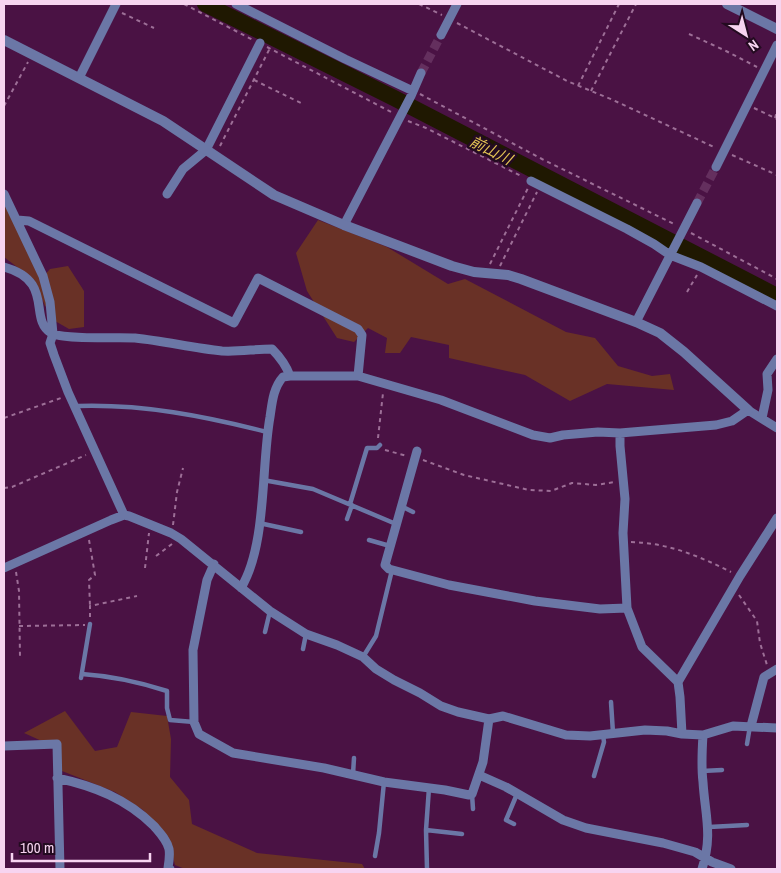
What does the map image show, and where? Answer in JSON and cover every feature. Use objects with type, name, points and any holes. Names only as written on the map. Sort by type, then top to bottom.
[{"type":"street","points":[[236,4],[412,93]]},
{"type":"street","points":[[441,35],[457,4]]},
{"type":"street","points":[[727,4],[777,29]]},
{"type":"street","points":[[79,78],[115,6]]},
{"type":"street","points":[[4,40],[163,121],[274,195],[344,225],[452,266],[485,273],[508,275],[636,322],[660,334],[674,343],[748,410],[777,428]]},
{"type":"street","points":[[167,194],[183,169],[210,153],[260,43]]},
{"type":"street","points":[[716,167],[777,45]]},
{"type":"street","points":[[344,225],[421,72]]},
{"type":"street","points":[[536,183],[777,306]]},
{"type":"street","points":[[4,194],[43,276],[50,302],[53,334],[50,343],[68,392],[124,515]]},
{"type":"street","points":[[636,322],[697,203]]},
{"type":"street","points":[[18,220],[29,221],[234,323],[258,278],[358,329],[362,335],[358,376]]},
{"type":"street","points":[[4,267],[24,275],[35,289],[44,327],[53,334],[79,337],[134,338],[223,351],[272,350],[288,368],[290,376]]},
{"type":"street","points":[[762,418],[768,390],[767,374],[777,359]]},
{"type":"street","points":[[242,588],[254,557],[267,432],[275,390],[283,378],[290,376],[358,376],[441,400],[533,435],[550,438],[598,432],[620,433],[716,425],[732,421],[748,410]]},
{"type":"street","points":[[620,433],[622,480],[625,499],[624,542],[627,608],[642,647],[678,682]]},
{"type":"street","points":[[416,454],[385,565],[392,570],[449,585],[600,609],[627,608]]},
{"type":"street","points":[[4,568],[124,515],[129,516],[175,535],[214,564],[270,611],[306,634],[337,644],[363,657],[376,669],[394,680],[420,692],[441,706],[458,712],[489,719],[503,716],[566,735],[603,735],[645,730],[703,736],[733,726],[777,728]]},
{"type":"street","points":[[682,734],[678,682],[740,576],[777,518]]},
{"type":"street","points":[[214,564],[207,580],[193,650],[194,722],[195,729],[204,738],[233,753],[352,774],[384,782],[472,794],[479,776],[489,719]]},
{"type":"street","points":[[750,726],[764,677],[774,671]]},
{"type":"street","points":[[702,869],[706,858],[708,827],[702,771],[703,736]]},
{"type":"street","points":[[4,746],[57,744],[60,869]]},
{"type":"street","points":[[479,776],[506,787],[563,820],[586,828],[663,843],[695,852],[731,869]]},
{"type":"street","points":[[57,778],[96,788],[134,808],[166,841],[169,848],[168,868],[170,869]]},
{"type":"lane","points":[[76,407],[106,405],[171,411],[267,432]]},
{"type":"lane","points":[[348,519],[367,448],[374,449],[380,445]]},
{"type":"lane","points":[[263,480],[313,489],[396,524]]},
{"type":"lane","points":[[401,506],[413,512]]},
{"type":"lane","points":[[259,522],[301,532]]},
{"type":"lane","points":[[369,540],[390,546]]},
{"type":"lane","points":[[363,657],[376,636],[392,570]]},
{"type":"lane","points":[[265,632],[270,611]]},
{"type":"lane","points":[[90,624],[81,676],[108,676],[137,682],[167,692],[167,708],[170,720],[194,722]]},
{"type":"lane","points":[[303,648],[306,634]]},
{"type":"lane","points":[[610,702],[614,734]]},
{"type":"lane","points":[[747,744],[750,726]]},
{"type":"lane","points":[[594,776],[602,747],[603,735]]},
{"type":"lane","points":[[352,774],[354,758]]},
{"type":"lane","points":[[702,771],[722,770]]},
{"type":"lane","points":[[375,856],[384,782]]},
{"type":"lane","points":[[427,869],[426,830],[429,788]]},
{"type":"lane","points":[[472,794],[473,809]]},
{"type":"lane","points":[[514,824],[506,820],[517,794]]},
{"type":"lane","points":[[708,827],[747,825]]},
{"type":"lane","points":[[426,830],[462,834]]},
{"type":"path","points":[[184,4],[536,183]]},
{"type":"path","points":[[420,4],[578,86],[777,175]]},
{"type":"path","points":[[578,86],[619,4]]},
{"type":"path","points":[[590,91],[636,4]]},
{"type":"path","points":[[115,6],[154,28]]},
{"type":"path","points":[[689,34],[764,71]]},
{"type":"path","points":[[210,153],[270,48]]},
{"type":"path","points":[[4,106],[33,54]]},
{"type":"path","points":[[253,80],[301,104]]},
{"type":"path","points":[[412,93],[542,160],[684,229],[777,279]]},
{"type":"path","points":[[747,104],[776,118],[777,111]]},
{"type":"path","points":[[485,273],[536,183]]},
{"type":"path","points":[[496,274],[536,183]]},
{"type":"path","points":[[687,292],[702,267]]},
{"type":"path","points":[[386,384],[378,443],[384,449],[396,454],[416,454],[464,475],[546,492],[572,483],[596,485],[622,480]]},
{"type":"path","points":[[4,418],[58,399],[68,392]]},
{"type":"path","points":[[4,488],[12,487],[96,452]]},
{"type":"path","points":[[156,556],[175,535],[183,468]]},
{"type":"path","points":[[145,568],[150,526]]},
{"type":"path","points":[[19,626],[90,624],[89,580],[95,575],[87,531]]},
{"type":"path","points":[[624,542],[656,543],[696,556],[740,576],[742,581],[739,596],[757,621],[760,643],[774,671]]},
{"type":"path","points":[[15,563],[19,591],[20,656]]},
{"type":"path","points":[[90,606],[137,596]]},
{"type":"shaded area","points":[[4,200],[42,278],[50,269],[68,266],[84,291],[84,327],[69,329],[55,321],[54,311],[45,306],[34,280],[4,257]]},
{"type":"shaded area","points":[[318,220],[387,247],[448,284],[465,279],[566,332],[595,338],[618,366],[652,376],[670,374],[674,390],[607,384],[570,401],[525,375],[449,358],[449,345],[411,337],[400,353],[385,353],[387,338],[368,328],[354,342],[337,338],[307,291],[296,253]]},
{"type":"shaded area","points":[[65,711],[95,751],[117,747],[131,712],[167,716],[171,739],[170,777],[189,800],[192,824],[257,853],[362,864],[365,869],[185,869],[175,865],[168,838],[143,810],[115,792],[62,771],[55,747],[24,733]]},
{"type":"waterway","name":"前山川","points":[[205,4],[394,98],[777,296]]},
{"type":"tunnel","points":[[421,73],[441,35]]},
{"type":"tunnel","points":[[697,203],[716,167]]}]
